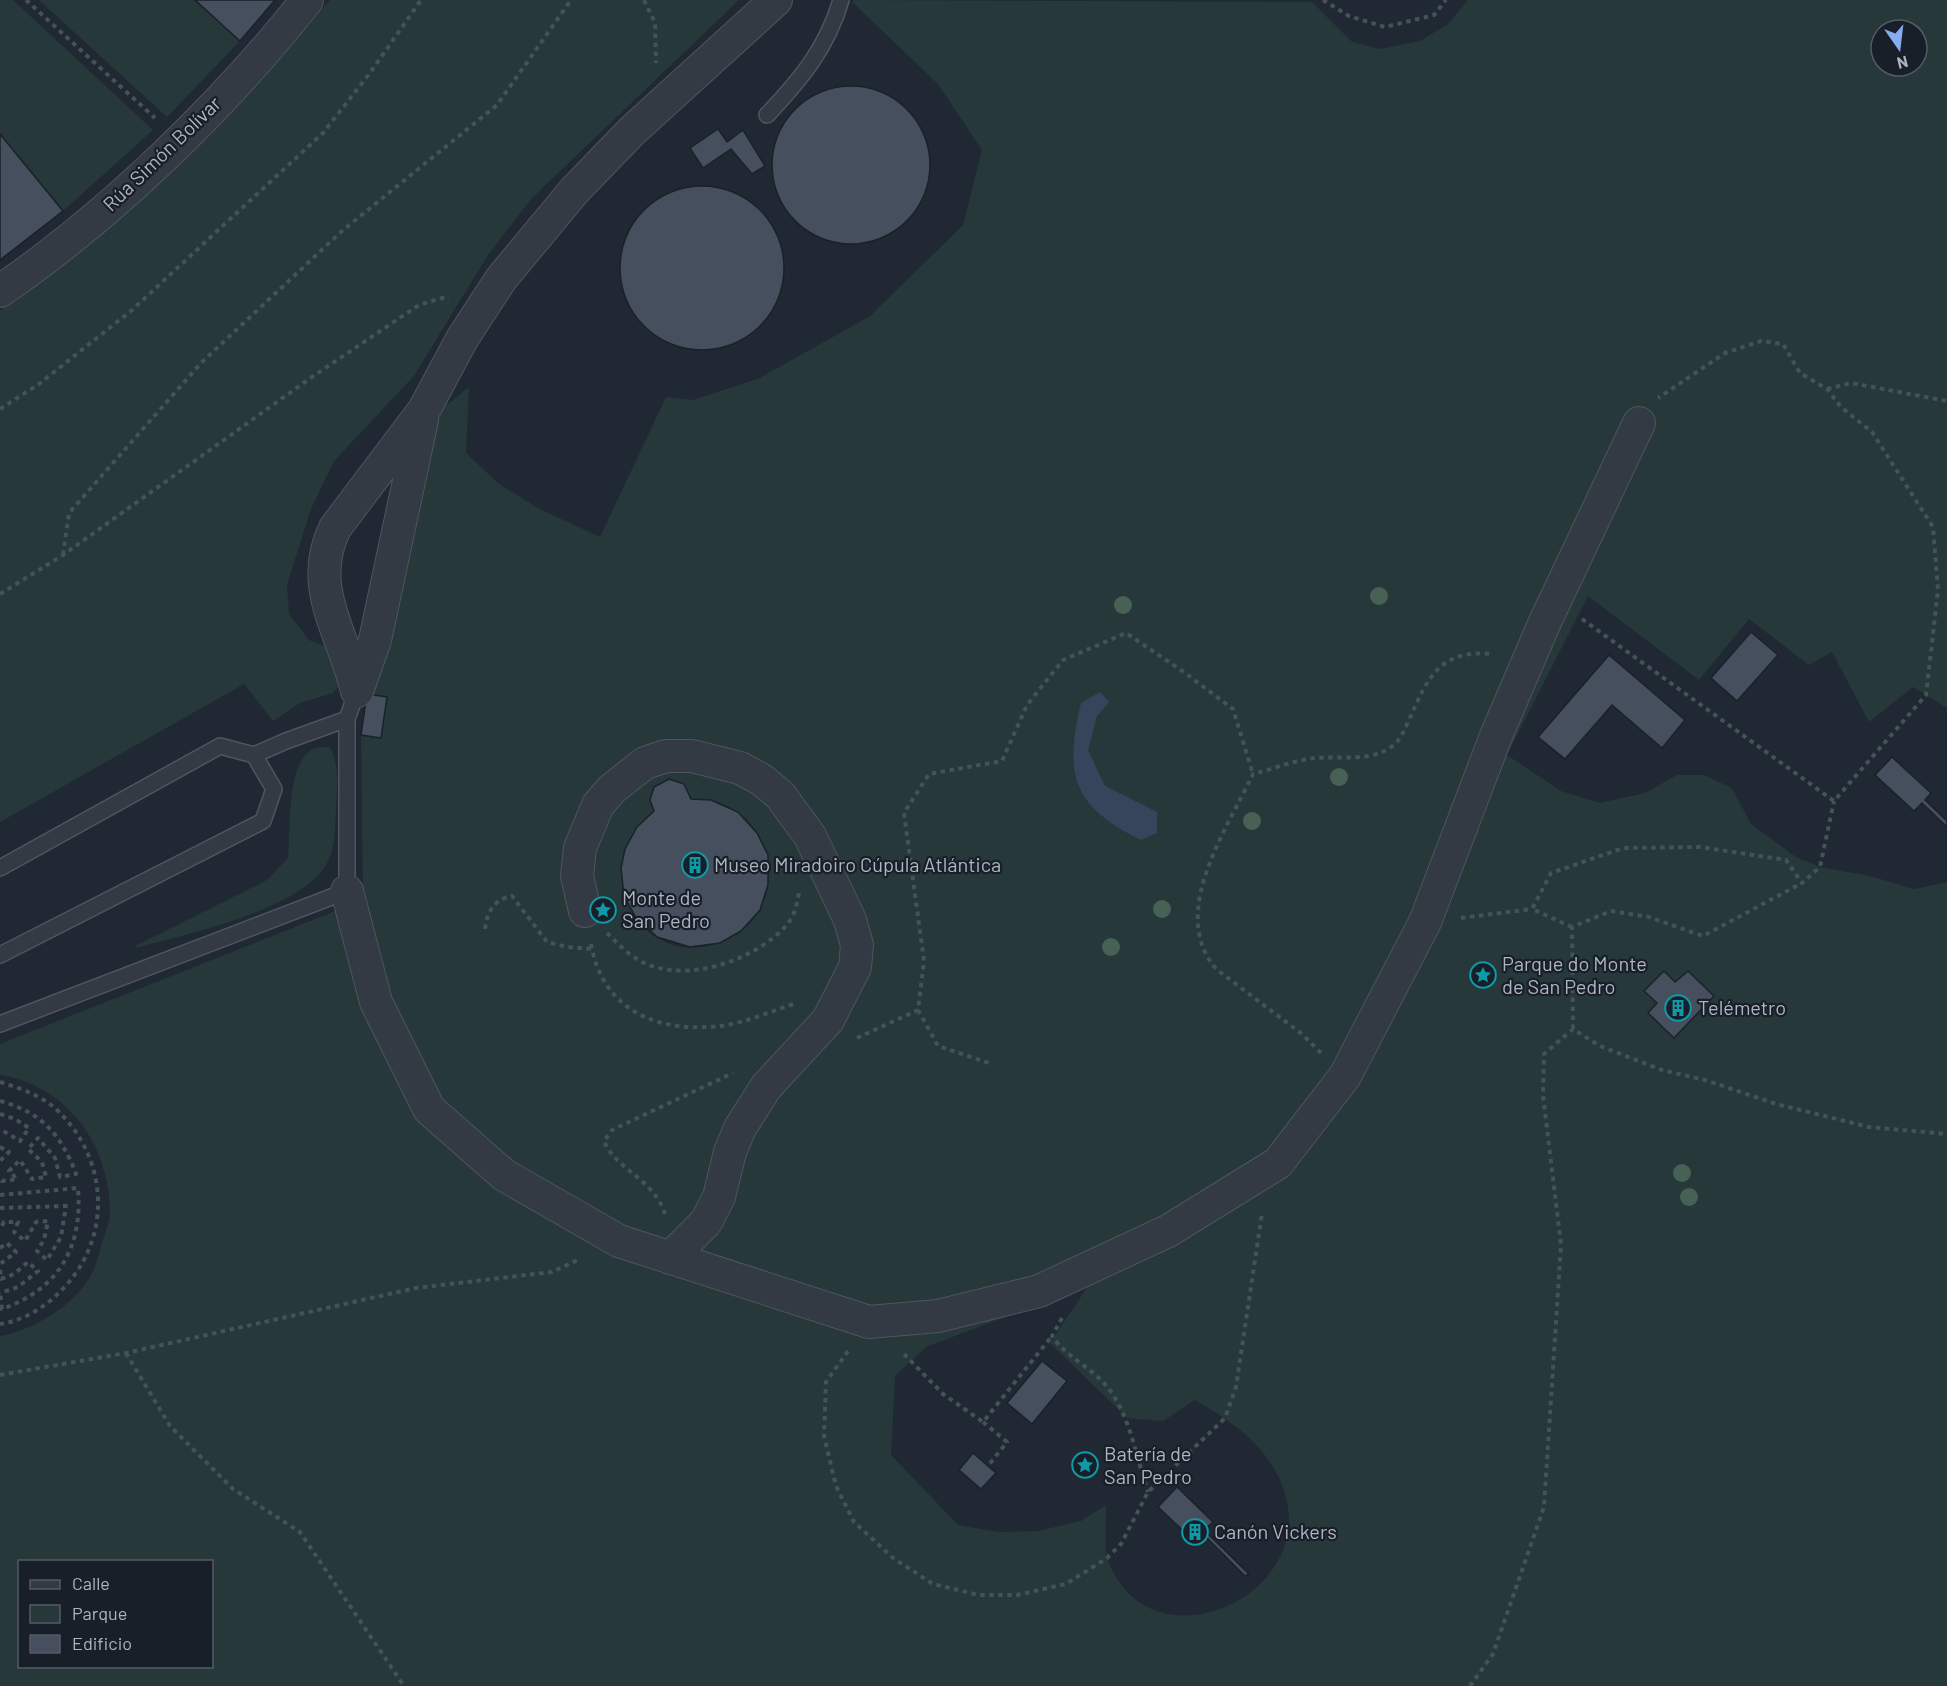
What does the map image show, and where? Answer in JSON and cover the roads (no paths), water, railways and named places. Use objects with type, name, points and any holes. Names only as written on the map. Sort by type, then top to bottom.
[{"type":"street","name":"Rúa Simón Bolívar","points":[[0,291],[42,262],[123,193],[229,90],[307,0]]},
{"type":"street","points":[[352,705],[351,662],[328,606],[323,582],[326,546],[341,520],[424,410],[480,311],[501,279],[574,191],[632,131],[776,0]]},
{"type":"street","points":[[352,705],[375,640],[424,410]]},
{"type":"street","points":[[347,891],[376,1002],[429,1109],[504,1175],[619,1241],[870,1322],[938,1316],[1039,1291],[1168,1231],[1278,1163],[1345,1076],[1425,922],[1496,736],[1544,624],[1639,423]]},
{"type":"street","points":[[585,911],[577,876],[580,848],[598,805],[612,789],[645,763],[666,756],[692,756],[740,768],[762,780],[780,795],[804,828],[850,920],[857,945],[855,967],[828,1020],[766,1087],[740,1128],[730,1152],[719,1197],[706,1221],[661,1255]]},
{"type":"lane","points":[[767,115],[804,76],[834,26],[841,0]]},
{"type":"lane","points":[[0,868],[220,746],[254,755],[352,705],[347,891],[0,1024]]},
{"type":"lane","points":[[0,955],[262,821],[274,789],[254,755]]},
{"type":"water","points":[[1100,692],[1109,702],[1097,716],[1088,750],[1105,786],[1157,812],[1157,833],[1141,840],[1100,814],[1087,801],[1074,769],[1076,728],[1081,703]]},
{"type":"place","name":"Museo Miradoiro Cúpula Atlántica","points":[[695,865]]},
{"type":"place","name":"Monte de San Pedro","points":[[603,910]]},
{"type":"place","name":"Parque do Monte de San Pedro","points":[[1483,975]]},
{"type":"place","name":"Telémetro","points":[[1678,1008]]},
{"type":"place","name":"Batería de San Pedro","points":[[1085,1465]]},
{"type":"place","name":"Canón Vickers","points":[[1195,1532]]}]
